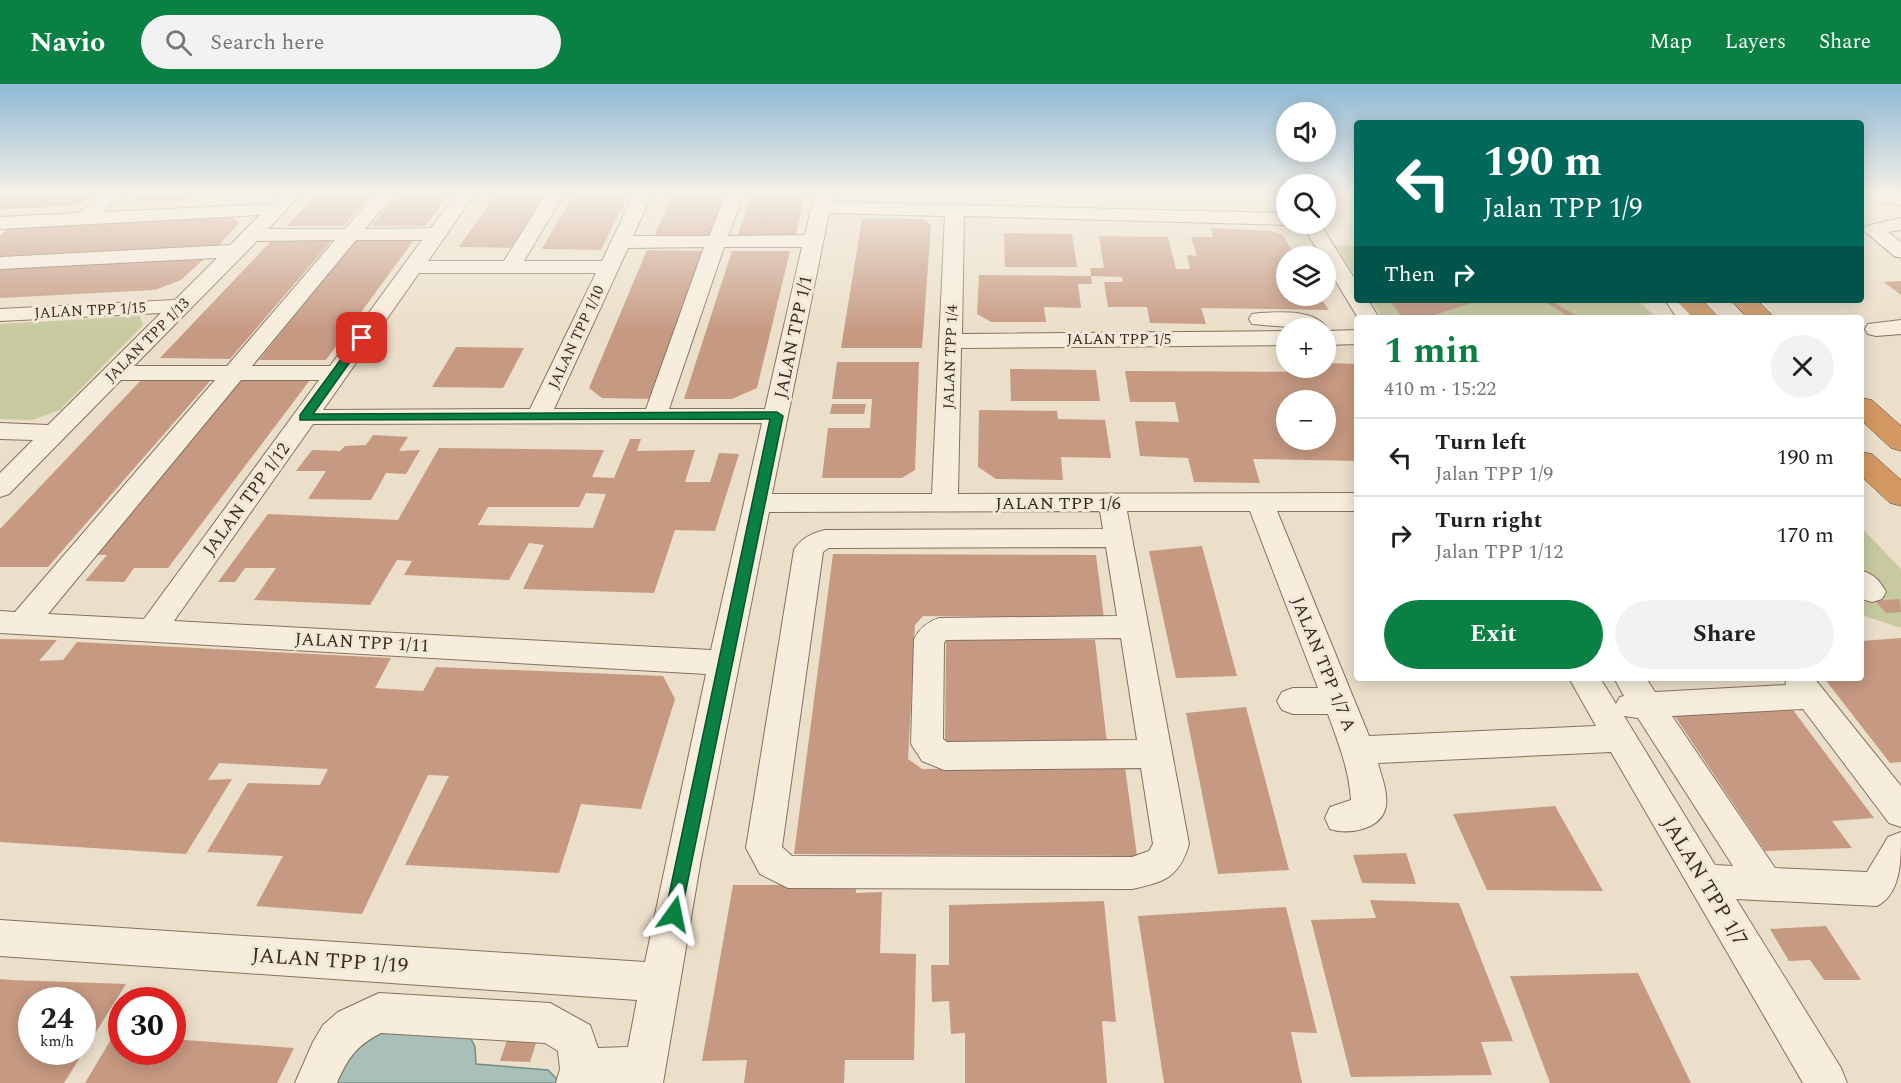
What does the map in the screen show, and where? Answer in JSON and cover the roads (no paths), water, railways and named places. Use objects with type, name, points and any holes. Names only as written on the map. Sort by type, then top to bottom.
[{"type":"highway","points":[[1691,303],[1704,315]]},
{"type":"highway","points":[[1724,303],[1737,315]]},
{"type":"highway","points":[[1746,303],[1760,315]]},
{"type":"highway","points":[[1864,389],[1901,411]]},
{"type":"highway","points":[[1864,408],[1901,442]]},
{"type":"highway","points":[[1864,430],[1901,461]]},
{"type":"highway","points":[[1864,463],[1901,496]]},
{"type":"street","name":"JALAN TPP 1/13","points":[[0,488],[247,239]]},
{"type":"street","points":[[12,622],[233,373],[346,239]]},
{"type":"street","name":"JALAN TPP 1/12","points":[[151,630],[433,239]]},
{"type":"street","points":[[510,267],[527,239]]},
{"type":"street","name":"JALAN TPP 1/10","points":[[539,416],[623,239]]},
{"type":"street","points":[[656,416],[717,239]]},
{"type":"street","name":"JALAN TPP 1/4","points":[[945,503],[954,239]]},
{"type":"street","points":[[1320,239],[1354,295]]},
{"type":"street","points":[[1884,239],[1901,252]]},
{"type":"street","points":[[621,242],[814,241]]},
{"type":"street","name":"JALAN TPP 1/1","points":[[643,1075],[725,663],[814,241]]},
{"type":"street","points":[[0,263],[235,251]]},
{"type":"street","points":[[412,267],[609,267]]},
{"type":"street","name":"JALAN TPP 1/15","points":[[0,315],[180,306]]},
{"type":"street","points":[[1214,339],[1216,329],[1224,322],[1276,319]]},
{"type":"street","points":[[1876,329],[1901,327]]},
{"type":"street","points":[[1336,338],[1354,337]]},
{"type":"street","name":"JALAN TPP 1/5","points":[[951,340],[1276,338]]},
{"type":"street","points":[[114,373],[336,373]]},
{"type":"street","points":[[304,417],[777,416]]},
{"type":"street","points":[[0,431],[54,433]]},
{"type":"street","points":[[1112,502],[1171,844],[1167,859],[1155,868],[1132,873],[788,872],[775,866],[768,859],[764,848],[808,550],[813,545],[825,538],[1118,538]]},
{"type":"street","name":"JALAN TPP 1/7 A","points":[[1260,502],[1358,750],[1620,738]]},
{"type":"street","name":"JALAN TPP 1/6","points":[[758,503],[1354,502]]},
{"type":"street","name":"JALAN TPP 1/11","points":[[12,622],[725,663]]},
{"type":"street","points":[[1134,627],[939,629],[929,639],[927,744],[934,752],[944,756],[1155,754]]},
{"type":"street","points":[[1631,681],[1765,884]]},
{"type":"street","points":[[1593,693],[1647,705],[1804,687],[1901,812]]},
{"type":"street","name":"JALAN TPP 1/7","points":[[1593,693],[1826,1083]]},
{"type":"street","points":[[1293,701],[1338,701]]},
{"type":"street","points":[[1342,818],[1358,816],[1369,806],[1367,784],[1358,750]]},
{"type":"street","points":[[1705,881],[1877,889],[1901,848]]},
{"type":"street","name":"JALAN TPP 1/19","points":[[0,938],[660,982]]},
{"type":"street","points":[[316,1083],[336,1038],[353,1025],[379,1013],[550,1023],[576,1039],[579,1076],[643,1075]]},
{"type":"water","points":[[364,1031],[469,1035],[475,1047],[476,1064],[548,1070],[556,1078],[557,1083],[324,1083]]}]
